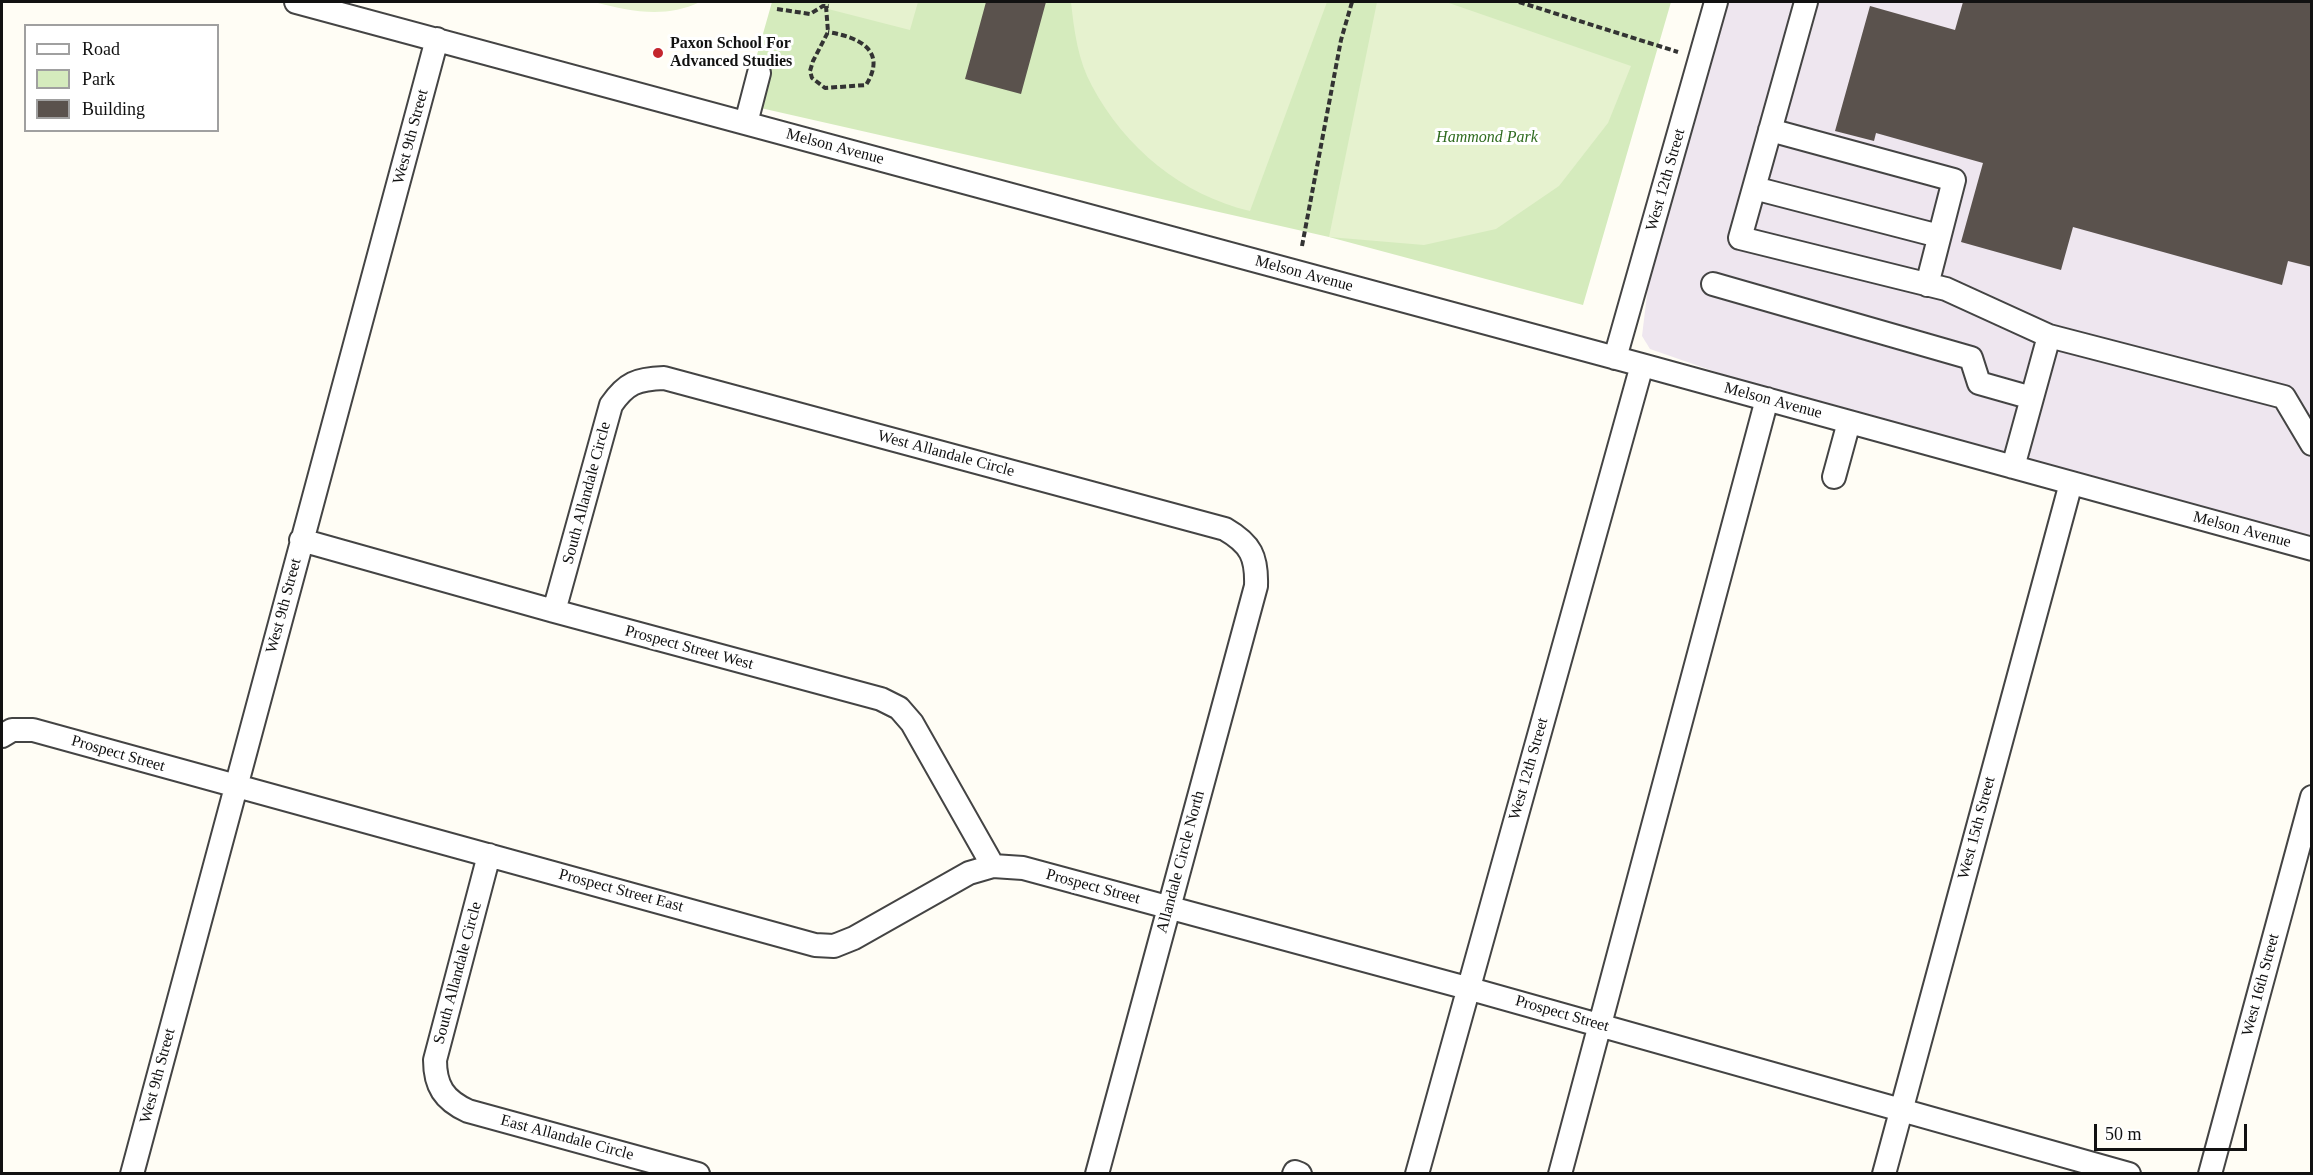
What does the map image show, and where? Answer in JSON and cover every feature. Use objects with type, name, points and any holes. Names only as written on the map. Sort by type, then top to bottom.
[{"type":"street","name":"Melson Avenue","points":[[296,2],[1642,365],[2312,549]]},
{"type":"street","name":"West 12th Street","points":[[1615,358],[1716,2]]},
{"type":"street","points":[[1806,2],[1740,238],[1946,289],[2049,336],[2284,397],[2312,444]]},
{"type":"street","name":"West 9th Street","points":[[132,1173],[437,39]]},
{"type":"street","points":[[746,123],[759,73]]},
{"type":"street","points":[[1770,130],[1954,180],[1927,285]]},
{"type":"street","points":[[1754,188],[1939,236]]},
{"type":"street","points":[[1713,284],[1971,358],[1979,383],[2032,398]]},
{"type":"street","points":[[2013,467],[2049,336]]},
{"type":"street","name":"West 12th Street","points":[[1417,1173],[1642,365]]},
{"type":"street","name":"West Allandale Circle","points":[[633,383],[648,378],[664,378],[1126,502],[1225,529],[1239,537],[1251,551]]},
{"type":"street","name":"South Allandale Circle","points":[[554,611],[611,405],[621,390],[633,383]]},
{"type":"street","points":[[1560,1173],[1767,399]]},
{"type":"street","points":[[1834,477],[1849,422]]},
{"type":"street","name":"West 15th Street","points":[[1884,1173],[2071,483]]},
{"type":"street","name":"Prospect Street West","points":[[301,540],[881,699],[899,708],[912,723],[993,866]]},
{"type":"street","name":"Allandale Circle North","points":[[1097,1173],[1256,586],[1257,568],[1251,551]]},
{"type":"street","name":"Prospect Street","points":[[2,736],[12,730],[33,730],[236,787]]},
{"type":"street","name":"Prospect Street East","points":[[236,787],[815,945],[834,945],[854,938],[946,884],[969,873],[993,866]]},
{"type":"street","name":"West 16th Street","points":[[2210,1173],[2312,797]]},
{"type":"street","name":"South Allandale Circle","points":[[443,1091],[435,1077],[435,1060],[489,855]]},
{"type":"street","name":"Prospect Street","points":[[993,866],[1023,868],[1467,988],[2129,1173]]},
{"type":"street","name":"East Allandale Circle","points":[[443,1091],[452,1104],[468,1111],[698,1173]]},
{"type":"street","points":[[1294,1173],[1300,1173]]},
{"type":"path","points":[[1302,246],[1341,40],[1352,2]]},
{"type":"path","points":[[1519,2],[1678,52]]},
{"type":"path","points":[[777,9],[810,14],[827,6],[828,32],[813,62],[810,71],[812,78],[825,88],[866,85],[873,69],[872,53],[867,46],[859,40],[828,32]]},
{"type":"shaded area","points":[[1728,2],[2311,2],[2311,537],[1762,388],[1650,349],[1642,336],[1649,278]]},
{"type":"green space","points":[[594,2],[700,2],[673,10],[647,12]]},
{"type":"green space","name":"Hammond Park","points":[[772,2],[1671,2],[1583,305],[1329,237],[743,104]]},
{"type":"green space","points":[[830,2],[918,2],[910,30],[828,9]]},
{"type":"green space","points":[[1071,2],[1327,2],[1250,211],[1225,204],[1179,181],[1139,149],[1121,129],[1105,109],[1083,66],[1075,34]]},
{"type":"green space","points":[[1377,2],[1446,2],[1631,66],[1608,123],[1559,186],[1496,229],[1424,245],[1329,237]]},
{"type":"building","points":[[986,2],[1046,2],[1021,94],[965,79]]},
{"type":"building","points":[[1963,2],[2312,2],[2312,267],[2288,261],[2282,285],[2073,227],[2061,270],[1961,242],[1983,163],[1876,133],[1874,141],[1835,131],[1870,6],[1955,30]]},
{"type":"place","name":"Paxon School For Advanced Studies","points":[[658,53]]}]
